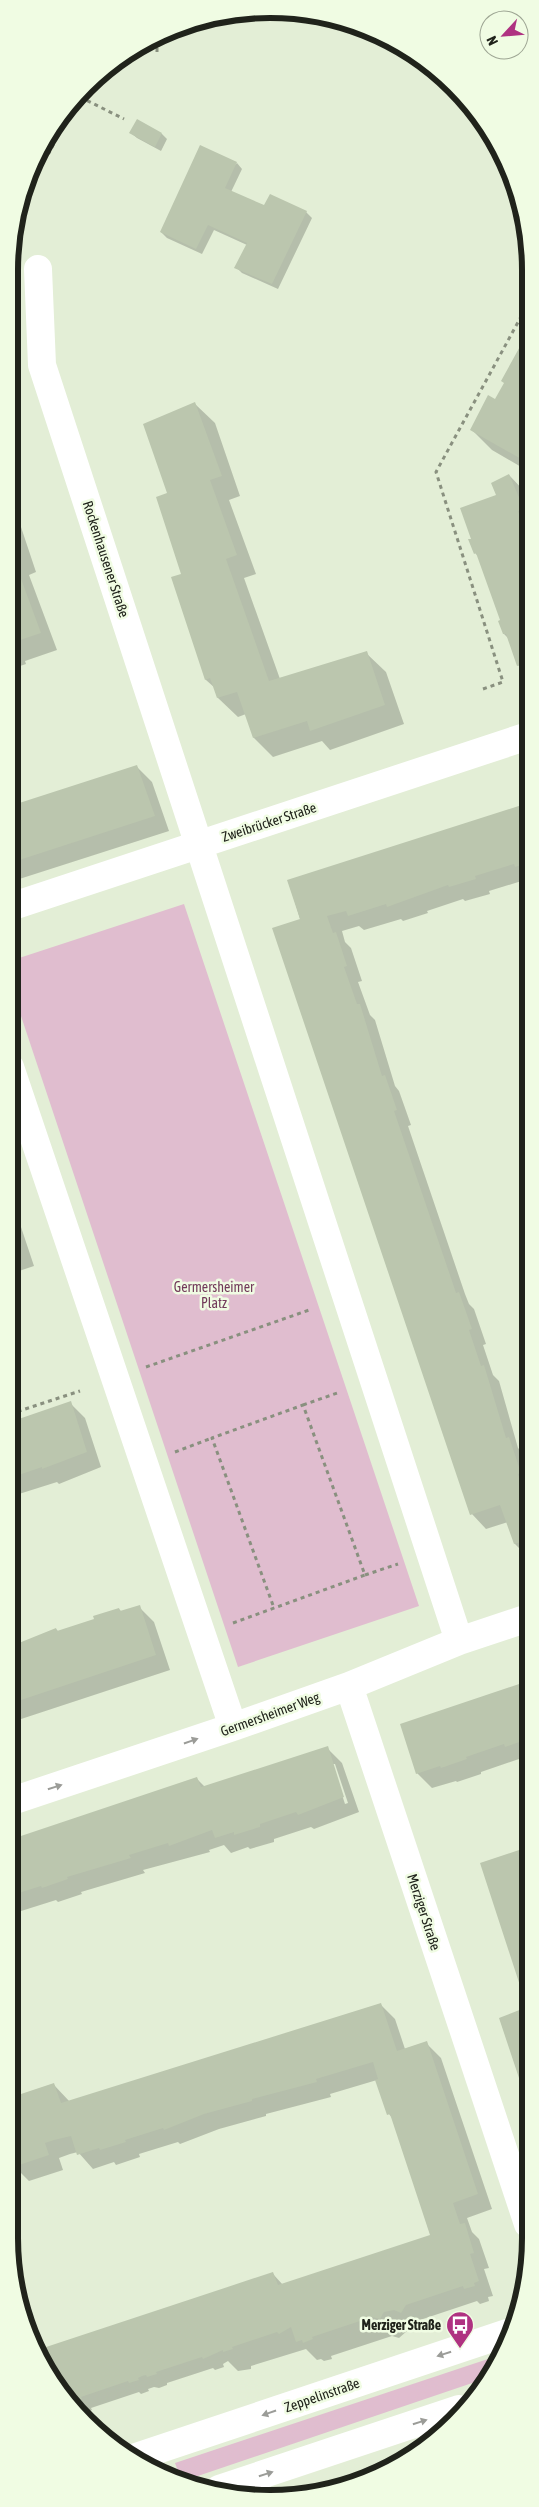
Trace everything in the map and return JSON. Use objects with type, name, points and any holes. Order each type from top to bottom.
[{"type":"street","name":"Rockenhausener Straße","points":[[38,269],[42,365],[200,845]]},
{"type":"street","name":"Zweibrücker Straße","points":[[17,905],[522,738]]},
{"type":"street","points":[[200,845],[459,1641]]},
{"type":"street","points":[[17,1088],[233,1727]]},
{"type":"street","name":"Germersheimer Weg","points":[[17,1799],[349,1686],[459,1641],[522,1620]]},
{"type":"street","name":"Merziger Straße","points":[[349,1686],[522,2206]]},
{"type":"street","name":"Zeppelinstraße","points":[[142,2455],[502,2335]]},
{"type":"street","points":[[229,2486],[452,2411]]},
{"type":"path","points":[[157,44],[157,56]]},
{"type":"path","points":[[83,100],[124,119]]},
{"type":"path","points":[[46,152],[49,153],[64,124]]},
{"type":"path","points":[[483,689],[504,682],[436,472],[522,315]]},
{"type":"path","points":[[146,1367],[312,1309]]},
{"type":"path","points":[[17,1412],[80,1391]]},
{"type":"path","points":[[175,1452],[340,1392]]},
{"type":"path","points":[[303,1406],[365,1575]]},
{"type":"path","points":[[212,1438],[274,1608]]},
{"type":"path","points":[[233,1623],[398,1564]]},
{"type":"green space","name":"Germersheimer Platz","points":[[184,904],[419,1606],[238,1667],[17,1004],[17,959]]},
{"type":"green space","points":[[491,2358],[476,2382],[193,2478],[178,2472],[175,2463]]},
{"type":"building","points":[[137,119],[162,133],[155,147],[129,133]]},
{"type":"building","points":[[200,145],[237,162],[225,188],[264,205],[270,194],[307,211],[272,284],[234,268],[247,243],[208,225],[196,249],[160,232]]},
{"type":"building","points":[[522,343],[522,459],[470,430],[488,395],[495,399],[504,383],[501,381]]},
{"type":"building","points":[[195,402],[222,476],[210,480],[237,555],[226,559],[269,681],[367,651],[385,705],[310,731],[307,721],[253,738],[237,692],[217,698],[210,678],[205,680],[171,577],[181,574],[156,497],[167,493],[143,424]]},
{"type":"building","points":[[509,474],[522,504],[522,510],[518,511],[522,522],[522,664],[517,666],[506,634],[503,634],[498,621],[500,620],[476,553],[474,554],[468,539],[471,539],[460,508],[496,495],[491,483]]},
{"type":"building","points":[[17,568],[41,633],[17,641]]},
{"type":"building","points":[[137,765],[155,816],[17,861],[17,804]]},
{"type":"building","points":[[522,805],[522,865],[515,867],[514,864],[475,876],[476,879],[449,887],[448,885],[387,907],[386,904],[348,916],[346,911],[327,916],[333,933],[336,932],[347,966],[344,967],[357,1004],[360,1004],[382,1076],[385,1075],[397,1110],[394,1111],[456,1293],[459,1292],[472,1329],[469,1330],[481,1366],[484,1365],[506,1438],[509,1437],[521,1473],[518,1474],[522,1488],[522,1542],[514,1544],[500,1505],[470,1515],[272,928],[300,919],[287,880]]},
{"type":"building","points":[[71,1401],[87,1452],[42,1469],[42,1467],[17,1476],[17,1420]]},
{"type":"building","points":[[140,1605],[156,1655],[17,1701],[17,1644],[56,1628],[57,1631],[94,1619],[93,1616],[119,1608],[120,1611]]},
{"type":"building","points":[[522,1683],[522,1741],[505,1747],[504,1744],[441,1768],[440,1766],[416,1774],[400,1724]]},
{"type":"building","points":[[328,1746],[344,1797],[298,1815],[296,1812],[260,1824],[260,1827],[234,1835],[234,1832],[215,1838],[212,1830],[169,1846],[168,1843],[129,1855],[131,1858],[67,1877],[68,1879],[42,1888],[41,1886],[17,1894],[17,1837],[197,1777],[201,1787]]},
{"type":"building","points":[[522,1849],[522,1992],[480,1863]]},
{"type":"building","points":[[381,2003],[397,2051],[427,2041],[478,2194],[453,2203],[460,2224],[465,2223],[474,2253],[470,2254],[479,2281],[474,2283],[475,2286],[464,2289],[463,2286],[406,2305],[401,2313],[394,2310],[384,2312],[380,2319],[372,2317],[312,2337],[313,2339],[303,2343],[302,2340],[296,2342],[291,2327],[279,2334],[277,2332],[232,2347],[233,2349],[223,2352],[223,2350],[203,2359],[202,2357],[156,2372],[157,2374],[147,2377],[146,2375],[142,2376],[138,2378],[139,2380],[129,2383],[128,2381],[81,2397],[82,2399],[77,2400],[60,2378],[43,2348],[273,2272],[278,2285],[430,2235],[390,2114],[387,2115],[375,2080],[378,2079],[373,2062],[316,2079],[317,2082],[204,2114],[164,2130],[163,2128],[100,2150],[99,2148],[77,2155],[71,2136],[54,2140],[45,2143],[49,2155],[17,2166],[17,2095],[54,2083],[61,2103]]},
{"type":"building","points":[[522,2009],[522,2087],[499,2018]]},
{"type":"place","name":"Merziger Straße","points":[[460,2349]]}]
